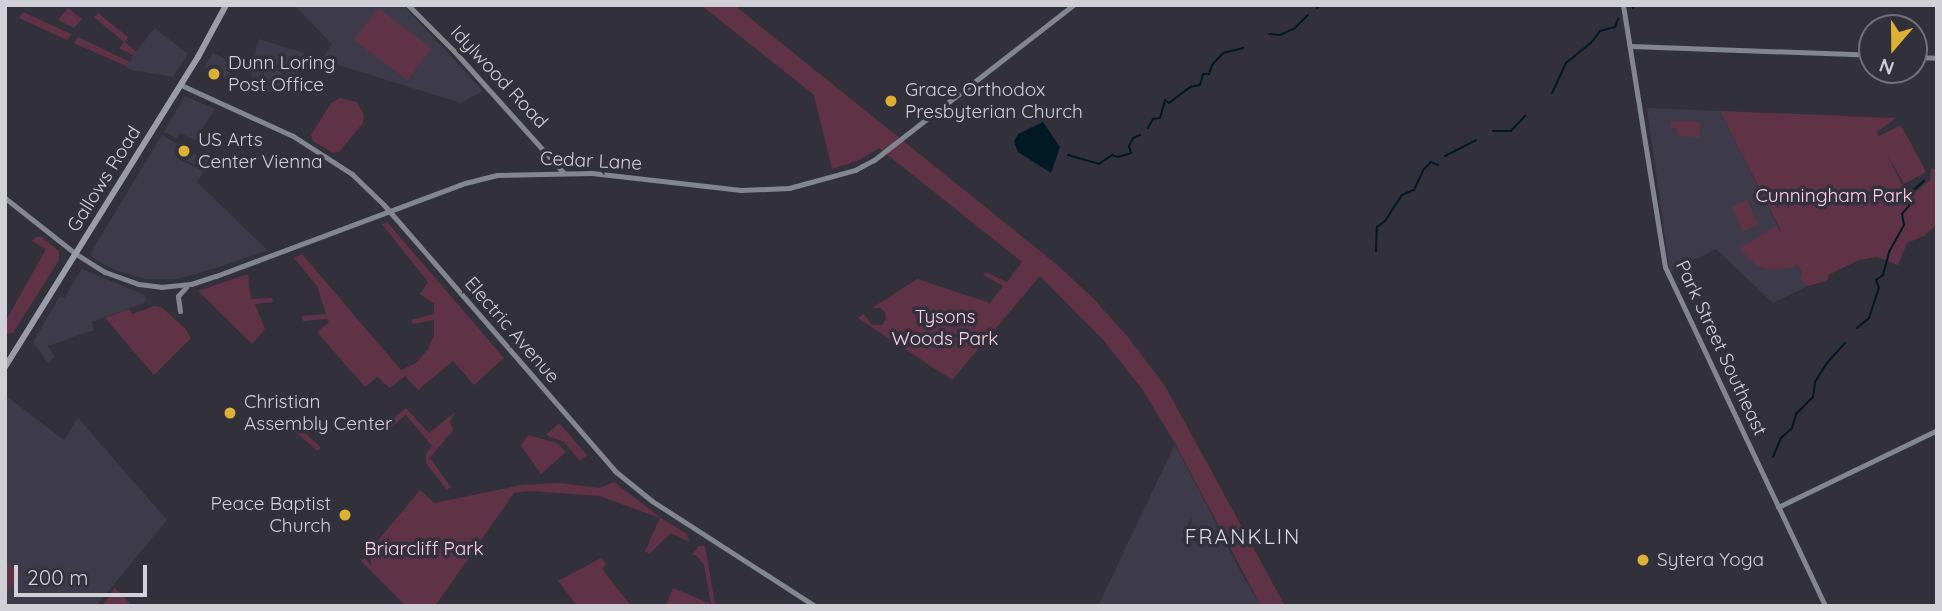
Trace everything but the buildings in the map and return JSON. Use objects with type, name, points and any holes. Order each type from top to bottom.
[{"type":"main road","name":"Gallows Road","points":[[5,367],[181,85],[226,5]]},
{"type":"main road","name":"Idylwood Road","points":[[408,5],[454,51],[564,173]]},
{"type":"main road","name":"Cedar Lane","points":[[5,198],[76,254],[105,272],[138,284],[161,287],[190,284],[478,179],[497,175],[611,174],[760,191],[799,187],[855,170],[888,150],[1073,5]]},
{"type":"main road","name":"Park Street Southeast","points":[[1623,5],[1665,267],[1825,606]]},
{"type":"main road","points":[[1631,46],[1858,54]]},
{"type":"main road","name":"Electric Avenue","points":[[181,85],[317,149],[352,174],[390,213],[615,471],[652,501],[815,606]]},
{"type":"main road","points":[[180,311],[178,296],[190,284]]},
{"type":"main road","points":[[1777,506],[1937,430]]},
{"type":"shaded area","points":[[294,5],[403,5],[483,91],[461,103],[322,60],[332,44]]},
{"type":"shaded area","points":[[155,28],[188,54],[173,77],[127,69],[133,55]]},
{"type":"shaded area","points":[[259,39],[304,53],[295,85],[278,94],[258,89],[249,71]]},
{"type":"shaded area","points":[[213,53],[240,65],[230,80],[204,67]]},
{"type":"shaded area","points":[[185,96],[215,109],[195,140],[180,133],[177,138],[164,132]]},
{"type":"shaded area","points":[[1647,108],[1720,111],[1808,286],[1773,303],[1716,249],[1670,272]]},
{"type":"shaded area","points":[[162,135],[201,158],[206,150],[213,154],[204,168],[173,156],[204,171],[197,182],[267,250],[177,279],[146,279],[115,270],[93,258],[91,252]]},
{"type":"shaded area","points":[[82,269],[145,295],[146,299],[144,303],[92,322],[94,330],[48,346],[55,357],[48,363],[33,342],[60,296],[64,298]]},
{"type":"shaded area","points":[[5,395],[64,440],[78,418],[167,520],[96,606],[5,606]]},
{"type":"shaded area","points":[[1175,444],[1243,576],[1261,606],[1098,606]]},
{"type":"green space","name":"Tysons Woods Park","points":[[701,5],[734,5],[1055,263],[1092,297],[1127,336],[1165,386],[1285,606],[1261,606],[1175,443],[1142,389],[1105,342],[1040,276],[952,380],[858,318],[864,314],[872,325],[882,325],[886,319],[885,312],[880,308],[872,308],[917,279],[990,303],[1003,286],[983,275],[985,272],[1007,282],[1022,262],[879,148],[859,160],[832,169],[814,95]]},
{"type":"green space","points":[[68,8],[82,19],[74,28],[58,20]]},
{"type":"green space","points":[[378,8],[432,48],[407,80],[354,40]]},
{"type":"green space","points":[[23,12],[71,35],[67,40],[19,18]]},
{"type":"green space","points":[[98,13],[128,37],[125,42],[136,52],[133,55],[119,48],[124,42],[94,17]]},
{"type":"green space","points":[[78,37],[130,62],[128,67],[74,43]]},
{"type":"green space","points":[[340,98],[357,102],[364,115],[363,123],[339,152],[333,153],[313,141],[311,135],[331,103]]},
{"type":"green space","name":"Cunningham Park","points":[[1720,111],[1896,118],[1877,132],[1879,136],[1901,125],[1926,172],[1904,184],[1887,154],[1901,183],[1913,194],[1930,180],[1931,168],[1937,170],[1937,224],[1924,236],[1907,243],[1898,265],[1877,257],[1859,260],[1830,274],[1826,281],[1808,286],[1800,279],[1802,273],[1797,264],[1791,268],[1772,270],[1756,265],[1739,249],[1775,226],[1782,233]]},
{"type":"green space","points":[[1671,121],[1700,122],[1699,138],[1677,135],[1677,128],[1670,128]]},
{"type":"green space","points":[[1747,200],[1758,225],[1742,232],[1731,207]]},
{"type":"green space","points":[[387,222],[504,358],[474,385],[453,361],[418,390],[405,376],[390,388],[377,377],[365,387],[317,332],[329,322],[327,319],[303,321],[302,316],[326,314],[317,286],[294,258],[302,254],[401,370],[416,363],[428,349],[434,335],[434,320],[413,324],[411,320],[434,314],[434,304],[420,294],[428,282],[382,224]]},
{"type":"green space","points":[[41,237],[59,251],[59,260],[13,333],[7,334],[5,322],[46,249],[32,241]]},
{"type":"green space","points":[[248,274],[251,299],[272,298],[273,302],[255,304],[265,329],[252,344],[198,291]]},
{"type":"green space","points":[[154,306],[161,307],[184,327],[191,338],[154,375],[105,318],[129,309],[132,314]]},
{"type":"green space","points":[[406,408],[429,433],[455,412],[450,422],[453,430],[430,458],[451,487],[447,490],[426,463],[426,454],[432,446],[406,415],[386,431],[383,427]]},
{"type":"green space","points":[[278,416],[292,421],[321,448],[317,451]]},
{"type":"green space","points":[[559,423],[587,455],[580,461],[564,442],[546,435]]},
{"type":"green space","points":[[528,435],[557,443],[566,452],[541,474],[521,446]]},
{"type":"green space","name":"Briarcliff Park","points":[[614,482],[687,534],[689,542],[671,533],[649,554],[645,551],[660,518],[599,496],[530,491],[514,493],[435,606],[406,606],[361,561],[420,490],[434,503],[522,485],[559,483],[600,488]]},
{"type":"green space","points":[[699,546],[705,546],[715,604],[666,606],[673,588],[711,604],[704,565],[696,555],[692,555]]},
{"type":"green space","points":[[601,558],[606,564],[602,569],[631,606],[573,606],[575,603],[558,581]]},
{"type":"green space","points":[[5,561],[21,575],[5,593]]},
{"type":"green space","points":[[115,588],[125,598],[132,606],[102,606]]},
{"type":"water","points":[[1043,122],[1060,147],[1051,173],[1018,152],[1014,142],[1018,134]]},
{"type":"waterway","points":[[1317,8],[1321,5]]},
{"type":"waterway","points":[[1269,34],[1280,35],[1295,28],[1308,15]]},
{"type":"waterway","points":[[1552,93],[1566,63],[1591,43],[1600,31],[1615,27],[1618,19]]},
{"type":"waterway","points":[[1148,128],[1153,119],[1160,118],[1165,100],[1169,103],[1190,87],[1200,85],[1203,74],[1209,74],[1212,65],[1223,53],[1243,48]]},
{"type":"waterway","points":[[1493,131],[1511,131],[1525,116]]},
{"type":"waterway","points":[[1068,155],[1099,164],[1112,155],[1118,157],[1131,153],[1129,146],[1133,138],[1140,135]]},
{"type":"waterway","points":[[1445,156],[1476,140]]},
{"type":"waterway","points":[[1376,251],[1377,227],[1385,221],[1402,195],[1414,190],[1424,169],[1431,162],[1438,165]]},
{"type":"waterway","points":[[1857,328],[1869,318],[1879,288],[1876,280],[1883,275],[1889,252],[1904,225],[1902,214],[1909,206],[1909,194],[1924,181]]},
{"type":"waterway","points":[[1773,457],[1781,438],[1792,428],[1796,414],[1813,397],[1815,382],[1845,343]]},
{"type":"place","name":"Dunn Loring Post Office","points":[[214,74]]},
{"type":"place","name":"Grace Orthodox Presbyterian Church","points":[[891,101]]},
{"type":"place","name":"US Arts Center Vienna","points":[[184,151]]},
{"type":"place","name":"Christian Assembly Center","points":[[230,413]]},
{"type":"place","name":"Peace Baptist Church","points":[[345,515]]},
{"type":"place","name":"Sytera Yoga","points":[[1643,560]]},
{"type":"district","name":"FRANKLIN","points":[[1243,536]]}]
